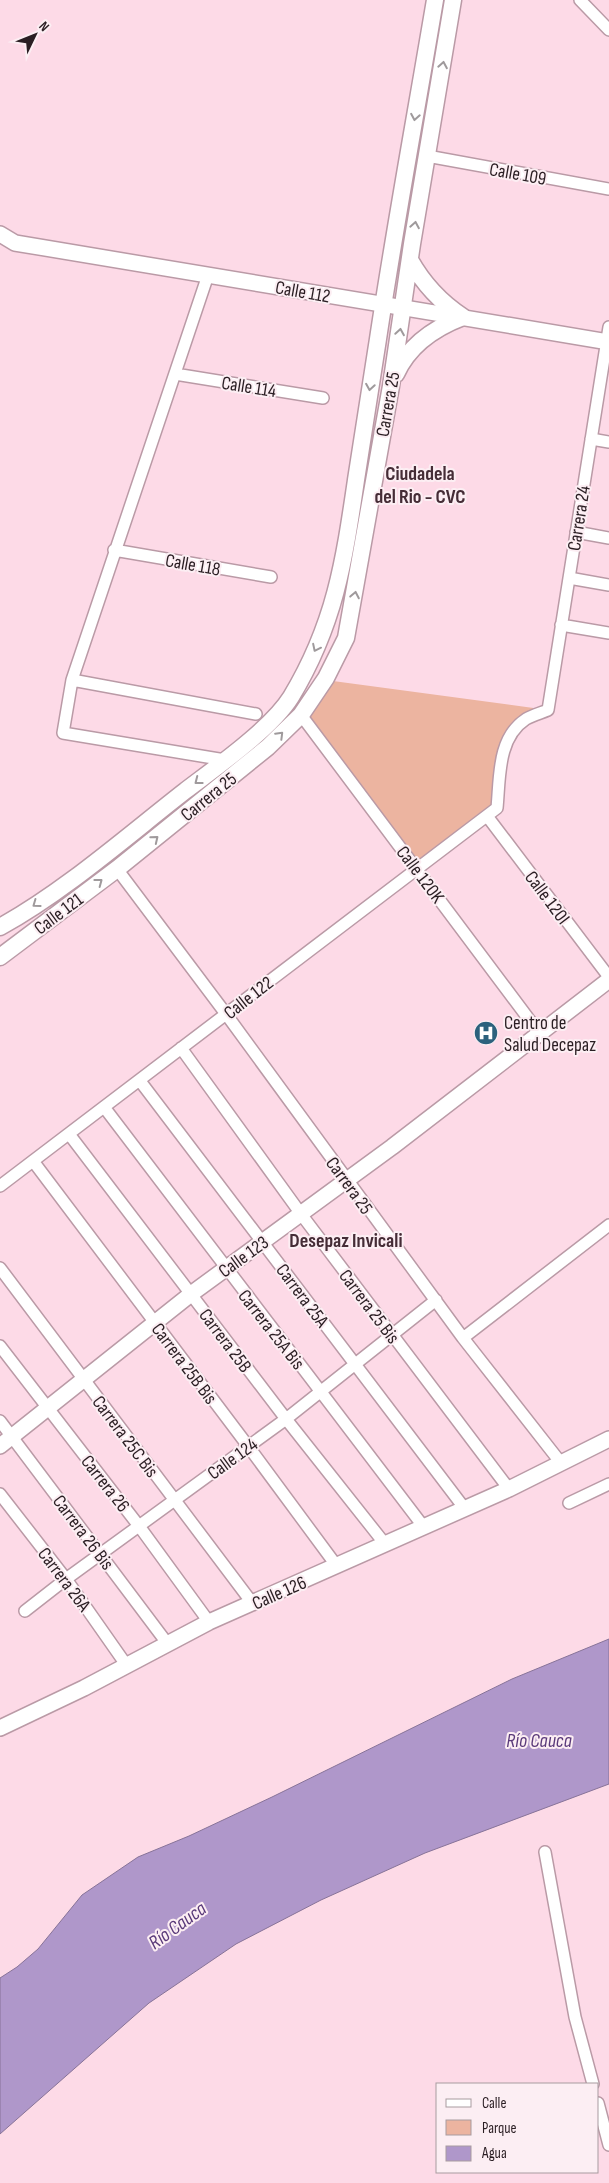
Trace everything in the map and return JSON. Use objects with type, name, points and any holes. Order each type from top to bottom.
[{"type":"main road","name":"Carrera 25","points":[[104,854],[225,760],[265,726],[289,700],[325,632],[337,594],[345,551],[383,305],[435,0]]},
{"type":"main road","name":"Carrera 25","points":[[117,869],[268,747],[300,715],[326,678],[346,638],[391,386],[410,260],[454,0]]},
{"type":"main road","points":[[410,260],[427,287],[444,304],[463,317]]},
{"type":"main road","points":[[391,386],[400,366],[412,349],[444,324],[463,317]]},
{"type":"main road","name":"Calle 121","points":[[0,927],[21,915],[104,854]]},
{"type":"main road","name":"Calle 121","points":[[0,957],[117,869]]},
{"type":"street","points":[[580,0],[609,30]]},
{"type":"street","name":"Calle 109","points":[[427,156],[609,189]]},
{"type":"street","name":"Calle 112","points":[[0,234],[15,243],[383,305],[608,336]]},
{"type":"street","points":[[208,275],[114,550],[72,680],[63,733],[225,760]]},
{"type":"street","name":"Carrera 24","points":[[497,808],[502,753],[511,734],[526,720],[548,710],[608,336]]},
{"type":"street","name":"Calle 114","points":[[175,374],[323,398]]},
{"type":"street","points":[[591,439],[609,442]]},
{"type":"street","points":[[576,532],[609,538]]},
{"type":"street","name":"Calle 118","points":[[114,550],[271,578]]},
{"type":"street","points":[[569,578],[609,585]]},
{"type":"street","points":[[561,624],[609,633]]},
{"type":"street","points":[[72,680],[256,714]]},
{"type":"street","name":"Calle 120K","points":[[300,715],[417,868],[540,1034]]},
{"type":"street","name":"Calle 122","points":[[0,1186],[140,1082],[226,1014],[497,808]]},
{"type":"street","name":"Calle 120I","points":[[487,816],[609,979]]},
{"type":"street","name":"Carrera 25","points":[[117,869],[226,1014],[463,1338],[561,1463]]},
{"type":"street","name":"Calle 123","points":[[6,1441],[191,1294],[347,1180],[540,1034],[609,979]]},
{"type":"street","name":"Carrera 25 Bis","points":[[182,1048],[301,1214],[509,1489]]},
{"type":"street","name":"Carrera 25A","points":[[140,1082],[465,1509]]},
{"type":"street","name":"Carrera 25A Bis","points":[[104,1107],[423,1526]]},
{"type":"street","name":"Carrera 25B","points":[[69,1134],[286,1419],[385,1544]]},
{"type":"street","name":"Carrera 25B Bis","points":[[33,1161],[336,1565]]},
{"type":"street","points":[[463,1338],[609,1226]]},
{"type":"street","name":"Carrera 25C Bis","points":[[0,1268],[253,1604]]},
{"type":"street","name":"Calle 124","points":[[25,1611],[286,1419],[436,1300]]},
{"type":"street","name":"Carrera 26","points":[[0,1346],[139,1526],[209,1622]]},
{"type":"street","name":"Carrera 26 Bis","points":[[0,1421],[6,1441],[100,1554],[167,1643]]},
{"type":"street","name":"Calle 126","points":[[0,1728],[127,1666],[209,1622],[509,1489],[609,1439]]},
{"type":"street","points":[[569,1502],[609,1484]]},
{"type":"street","name":"Carrera 26A","points":[[0,1494],[66,1579],[127,1666]]},
{"type":"street","points":[[546,1852],[575,2017],[593,2083]]},
{"type":"street","points":[[599,2107],[609,2145]]},
{"type":"green space","points":[[333,681],[548,710],[511,734],[497,808],[417,868],[305,720]]},
{"type":"water","name":"Río Cauca","points":[[609,1639],[609,1784],[425,1853],[321,1900],[236,1944],[149,2003],[0,2134],[0,1978],[17,1967],[38,1949],[82,1895],[138,1857],[189,1836],[272,1797],[512,1679]]},
{"type":"place","name":"Centro de Salud Decepaz","points":[[486,1033]]},
{"type":"district","name":"Ciudadela del Rio - CVC","points":[[420,484]]},
{"type":"district","name":"Desepaz Invicali","points":[[346,1240]]}]
